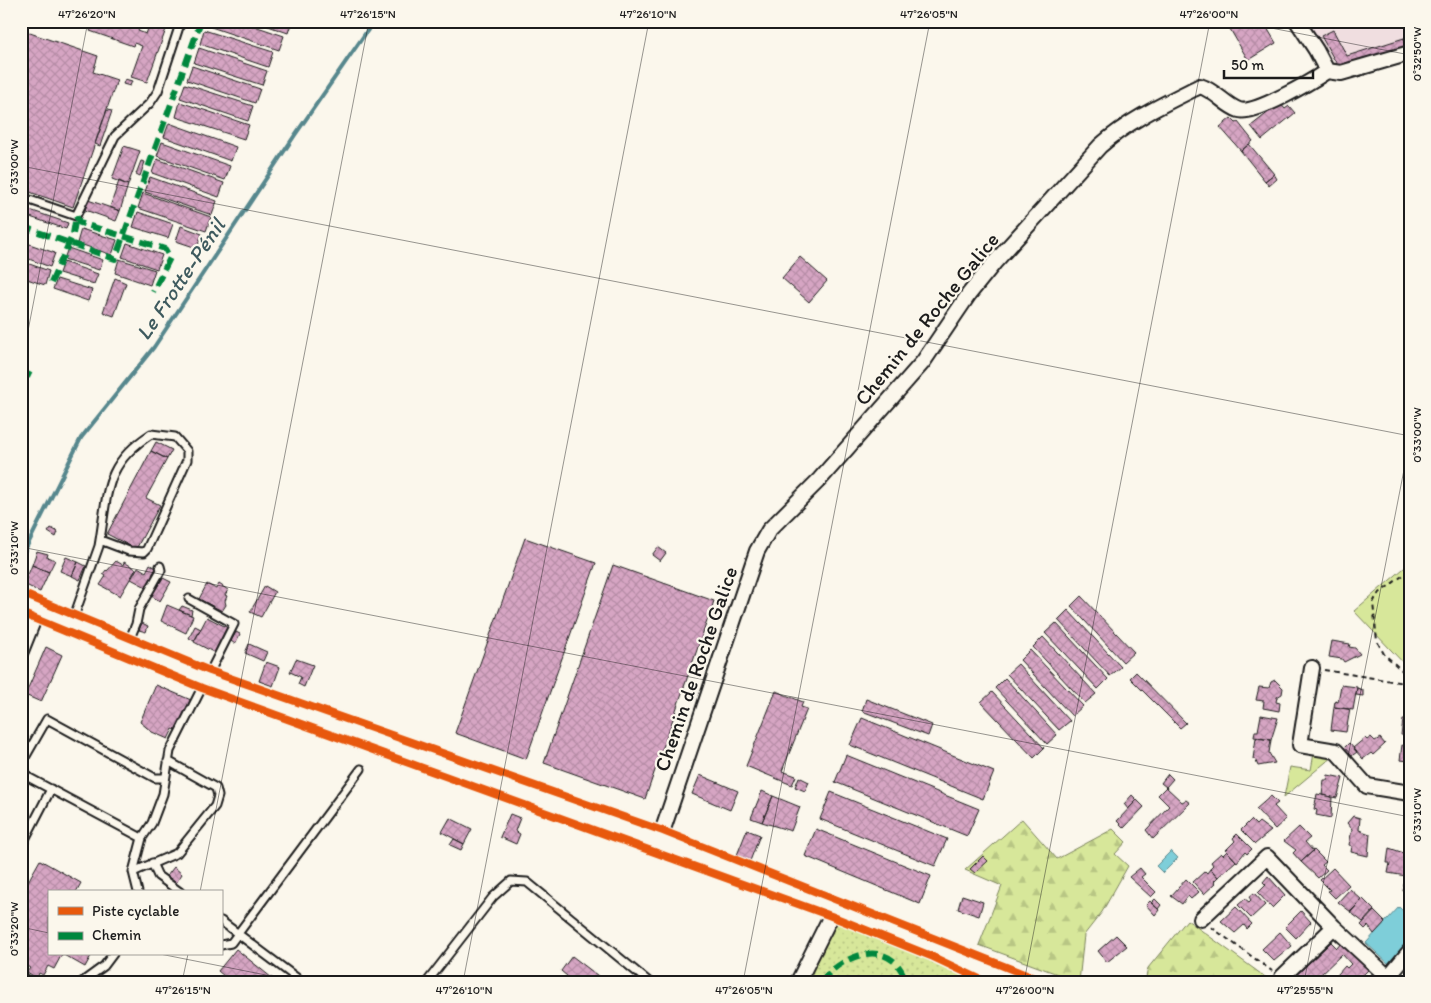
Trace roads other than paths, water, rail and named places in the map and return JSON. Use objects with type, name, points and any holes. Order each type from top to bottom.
[{"type":"street","points":[[1297,21],[1327,71],[1341,74],[1410,53]]},
{"type":"street","name":"Chemin de Roche Galice","points":[[659,841],[746,583],[761,544],[779,518],[820,479],[914,373],[969,294],[994,263],[1100,146],[1111,136],[1172,100],[1200,86],[1212,89],[1238,110],[1248,110],[1298,87],[1327,71]]},
{"type":"street","points":[[21,651],[29,608],[206,680],[659,841],[835,908],[1006,982]]},
{"type":"street","points":[[1312,668],[1300,745],[1336,751],[1367,786],[1410,793]]},
{"type":"street","points":[[1201,920],[1267,857],[1386,979],[1410,952]]},
{"type":"street","points":[[798,982],[835,908]]},
{"type":"street","points":[[1282,977],[1334,927]]},
{"type":"lane","points":[[21,197],[76,216],[114,136],[150,103],[158,91],[181,21]]},
{"type":"lane","points":[[71,625],[100,540],[111,477],[122,456],[151,434],[176,437],[186,451],[187,460],[147,548],[144,552],[136,552],[100,540]]},
{"type":"lane","points":[[126,648],[136,624],[139,609],[161,570],[160,566]]},
{"type":"lane","points":[[138,890],[133,872],[142,838],[152,823],[163,794],[170,751],[194,707],[234,624],[189,599]]},
{"type":"lane","points":[[142,838],[26,776],[23,761],[47,719],[155,778],[166,778]]},
{"type":"lane","points":[[133,872],[177,854],[214,806],[218,796],[216,788],[168,761]]},
{"type":"lane","points":[[222,945],[231,943],[361,769]]},
{"type":"lane","points":[[21,847],[51,789]]},
{"type":"lane","points":[[152,863],[158,876],[177,890]]},
{"type":"lane","points":[[427,982],[493,897],[511,881],[527,882],[649,982]]},
{"type":"lane","points":[[222,922],[302,982]]},
{"type":"lane","points":[[82,982],[104,966],[112,956]]},
{"type":"lane","points":[[21,976],[31,982]]},
{"type":"water","points":[[1171,851],[1178,858],[1163,873],[1156,866]]},
{"type":"water","points":[[1399,907],[1410,918],[1410,943],[1390,965],[1366,943]]},
{"type":"waterway","name":"Le Frotte-Pénil","points":[[21,558],[81,438],[154,347],[295,135],[374,21]]}]
